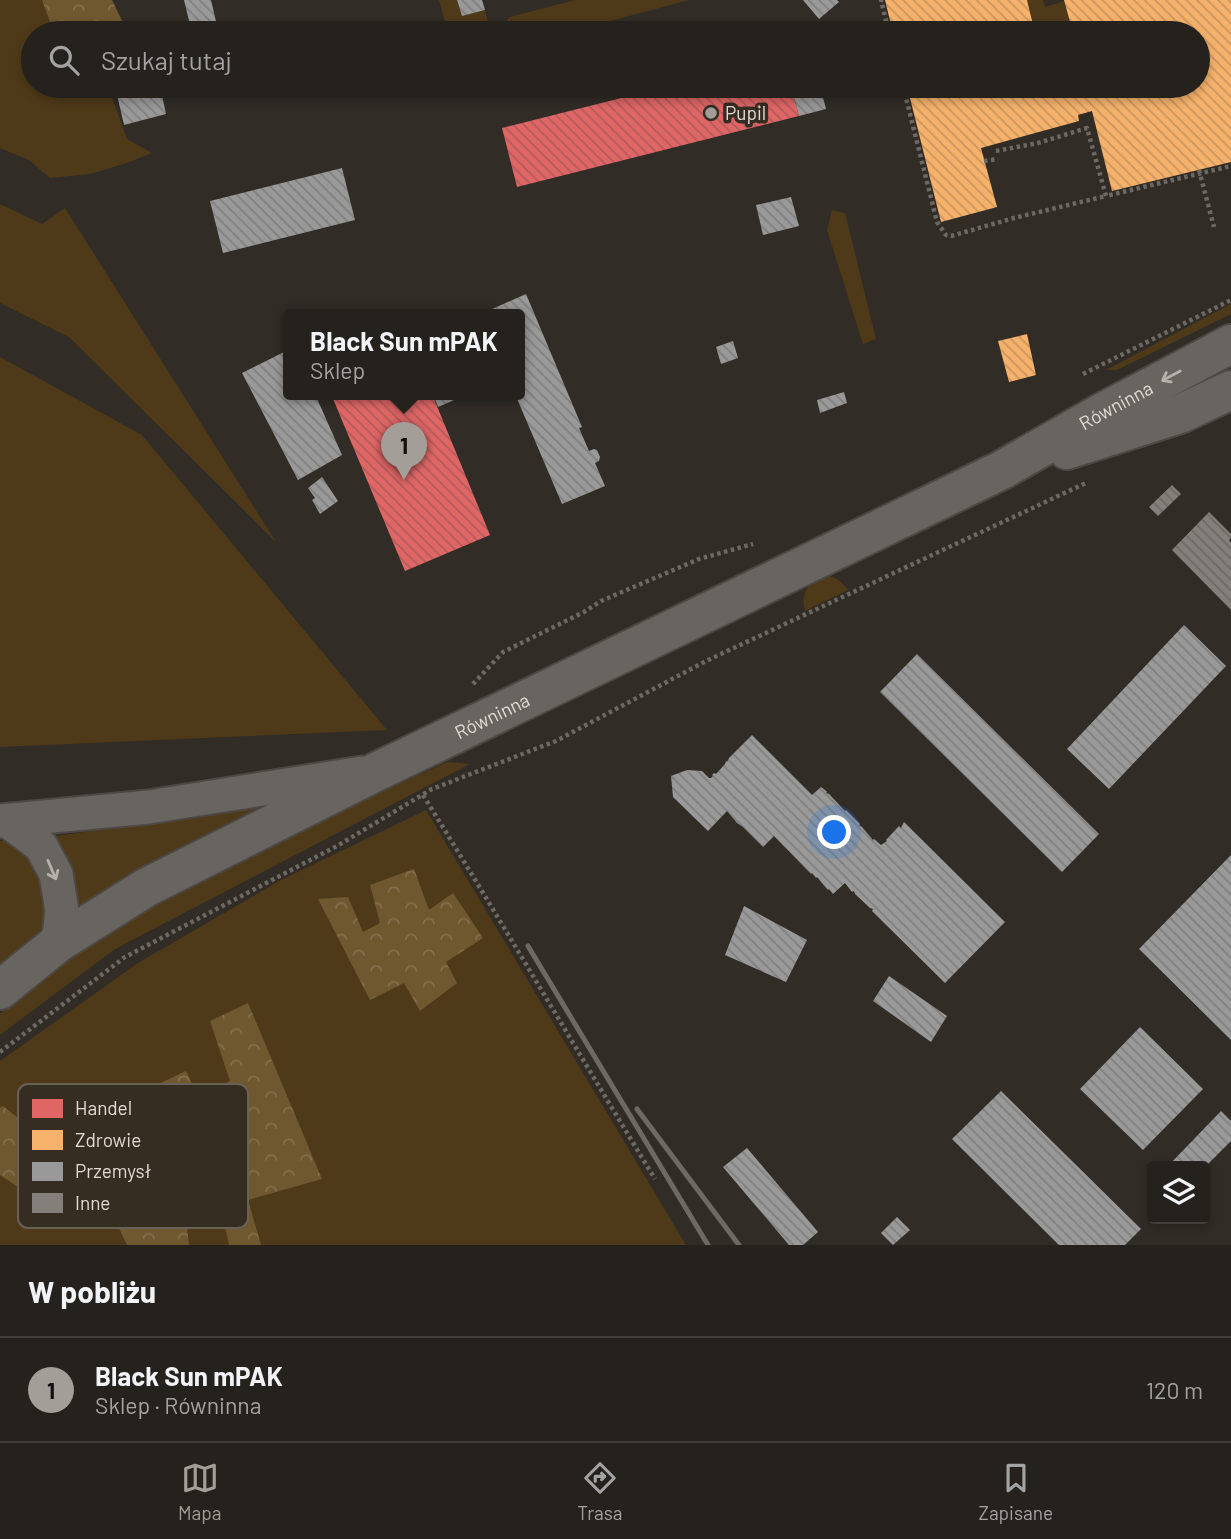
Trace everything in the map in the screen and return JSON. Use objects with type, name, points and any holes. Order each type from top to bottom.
[{"type":"street","name":"Równinna","points":[[0,990],[58,943],[147,887],[378,771],[1002,470],[1103,412],[1231,344]]},
{"type":"street","name":"Równinna","points":[[1002,470],[1180,414],[1231,390]]},
{"type":"street","points":[[4,821],[149,807],[378,771]]},
{"type":"street","points":[[4,821],[41,846],[55,874],[62,911],[58,943]]},
{"type":"path","points":[[882,0],[887,21]]},
{"type":"path","points":[[906,98],[937,222],[946,235],[951,236],[1014,218],[1231,166]]},
{"type":"path","points":[[996,151],[1038,143],[1087,128],[1106,196]]},
{"type":"path","points":[[985,161],[998,159]]},
{"type":"path","points":[[1200,172],[1214,227]]},
{"type":"path","points":[[1083,374],[1231,300]]},
{"type":"path","points":[[0,1052],[125,957],[337,846],[432,789],[556,741],[706,661],[1093,480]]},
{"type":"path","points":[[466,691],[503,652],[584,612],[600,601],[699,559],[753,544]]},
{"type":"path","points":[[423,795],[655,1179]]},
{"type":"shaded area","points":[[0,0],[42,0],[50,21],[21,21],[21,98],[112,98],[127,139],[152,153],[90,174],[50,178],[29,160],[0,148]]},
{"type":"shaded area","points":[[439,0],[457,0],[462,16],[485,10],[488,21],[445,21]]},
{"type":"shaded area","points":[[575,0],[689,0],[611,21],[507,21],[510,17]]},
{"type":"shaded area","points":[[1027,0],[1043,0],[1045,7],[1064,1],[1070,21],[1032,21]]},
{"type":"shaded area","points":[[0,204],[42,224],[65,208],[276,542],[69,337],[0,303]]},
{"type":"shaded area","points":[[832,210],[845,213],[876,339],[863,344],[827,230]]},
{"type":"shaded area","points":[[1231,304],[1231,314],[1117,370],[1106,370]]},
{"type":"shaded area","points":[[0,357],[142,435],[387,730],[0,747]]},
{"type":"shaded area","points":[[826,576],[838,580],[848,590],[805,611],[804,598],[807,589]]},
{"type":"shaded area","points":[[447,762],[470,764],[115,949],[0,1035],[0,1014],[32,983],[174,888]]},
{"type":"shaded area","points":[[263,806],[77,911],[56,836]]},
{"type":"shaded area","points":[[426,810],[686,1245],[0,1245],[0,1061],[138,963],[279,881]]},
{"type":"shaded area","points":[[13,840],[33,856],[47,897],[45,920],[37,937],[0,969],[0,841]]},
{"type":"green space","points":[[42,0],[112,0],[122,21],[50,21]]},
{"type":"green space","points":[[414,869],[429,910],[453,893],[483,938],[446,962],[457,983],[420,1011],[404,983],[370,1000],[318,899],[348,897],[363,932],[380,923],[370,885]]},
{"type":"green space","points":[[248,1003],[322,1179],[248,1200],[248,1084],[225,1084],[230,1081],[210,1021]]},
{"type":"green space","points":[[186,1071],[192,1084],[158,1084]]},
{"type":"green space","points":[[3,1106],[18,1118],[18,1187],[0,1175],[0,1108]]},
{"type":"green space","points":[[248,1200],[261,1245],[229,1245],[225,1228],[248,1228]]},
{"type":"green space","points":[[119,1228],[187,1228],[189,1245],[127,1245]]},
{"type":"building: Handel","points":[[621,98],[794,98],[799,116],[517,187],[502,128]]},
{"type":"building: Handel","points":[[334,400],[434,400],[490,535],[405,571]]},
{"type":"building: Zdrowie","points":[[885,0],[1027,0],[1032,21],[890,21]]},
{"type":"building: Zdrowie","points":[[1064,0],[1231,0],[1231,162],[1112,191],[1092,111],[1078,115],[1079,121],[981,148],[997,207],[941,222],[910,98],[1210,98],[1210,21],[1070,21]]},
{"type":"building: Zdrowie","points":[[1027,334],[1036,375],[1009,382],[998,341]]},
{"type":"building: Przemysł","points":[[184,0],[211,0],[216,21],[189,21]]},
{"type":"building: Przemysł","points":[[457,0],[482,0],[485,10],[462,16]]},
{"type":"building: Przemysł","points":[[803,0],[837,0],[839,2],[819,19]]},
{"type":"building: Przemysł","points":[[118,98],[163,98],[166,114],[124,125]]},
{"type":"building: Przemysł","points":[[794,98],[823,98],[826,109],[799,116]]},
{"type":"building: Przemysł","points":[[342,168],[355,220],[223,253],[210,201]]},
{"type":"building: Przemysł","points":[[791,197],[799,226],[763,235],[756,205]]},
{"type":"building: Przemysł","points":[[526,294],[582,427],[579,428],[589,451],[597,450],[600,457],[595,463],[605,486],[562,504],[518,400],[525,400],[525,309],[492,309]]},
{"type":"building: Przemysł","points":[[733,341],[738,358],[721,364],[716,347]]},
{"type":"building: Przemysł","points":[[283,352],[283,400],[318,400],[342,455],[298,480],[242,373]]},
{"type":"building: Przemysł","points":[[844,392],[847,403],[820,413],[817,400]]},
{"type":"building: Przemysł","points":[[435,400],[454,400],[438,407]]},
{"type":"building: Przemysł","points":[[322,477],[338,501],[320,514],[312,500],[315,498],[308,488]]},
{"type":"building: Przemysł","points":[[1184,625],[1226,666],[1109,789],[1067,749]]},
{"type":"building: Przemysł","points":[[917,654],[1099,834],[1062,872],[880,692]]},
{"type":"building: Przemysł","points":[[752,735],[812,795],[821,787],[881,845],[899,826],[901,828],[904,822],[1005,922],[945,983],[845,883],[833,894],[774,836],[763,847],[727,811],[708,831],[673,797],[671,776],[687,770],[702,771],[711,778]]},
{"type":"building: Przemysł","points":[[1231,855],[1231,1040],[1139,949]]},
{"type":"building: Przemysł","points":[[744,906],[807,940],[786,982],[725,955]]},
{"type":"building: Przemysł","points":[[889,976],[947,1016],[931,1042],[873,1001]]},
{"type":"building: Przemysł","points":[[1140,1027],[1203,1089],[1143,1150],[1080,1089]]},
{"type":"building: Przemysł","points":[[1001,1091],[1141,1229],[1125,1245],[1059,1245],[952,1139]]},
{"type":"building: Przemysł","points":[[1221,1111],[1231,1121],[1231,1141],[1210,1162],[1173,1161]]},
{"type":"building: Przemysł","points":[[747,1148],[818,1232],[803,1245],[789,1245],[723,1167]]},
{"type":"building: Przemysł","points":[[897,1217],[910,1230],[893,1245],[881,1233]]},
{"type":"building: Inne","points":[[1172,485],[1181,494],[1158,516],[1149,507]]},
{"type":"building: Inne","points":[[1209,512],[1231,534],[1231,610],[1172,550]]},
{"type":"railway","points":[[528,946],[708,1245]]},
{"type":"railway","points":[[637,1109],[739,1245]]},
{"type":"place","name":"Pupil","points":[[711,113]]},
{"type":"place","name":"Black Sun mPAK","points":[[404,480]]}]
